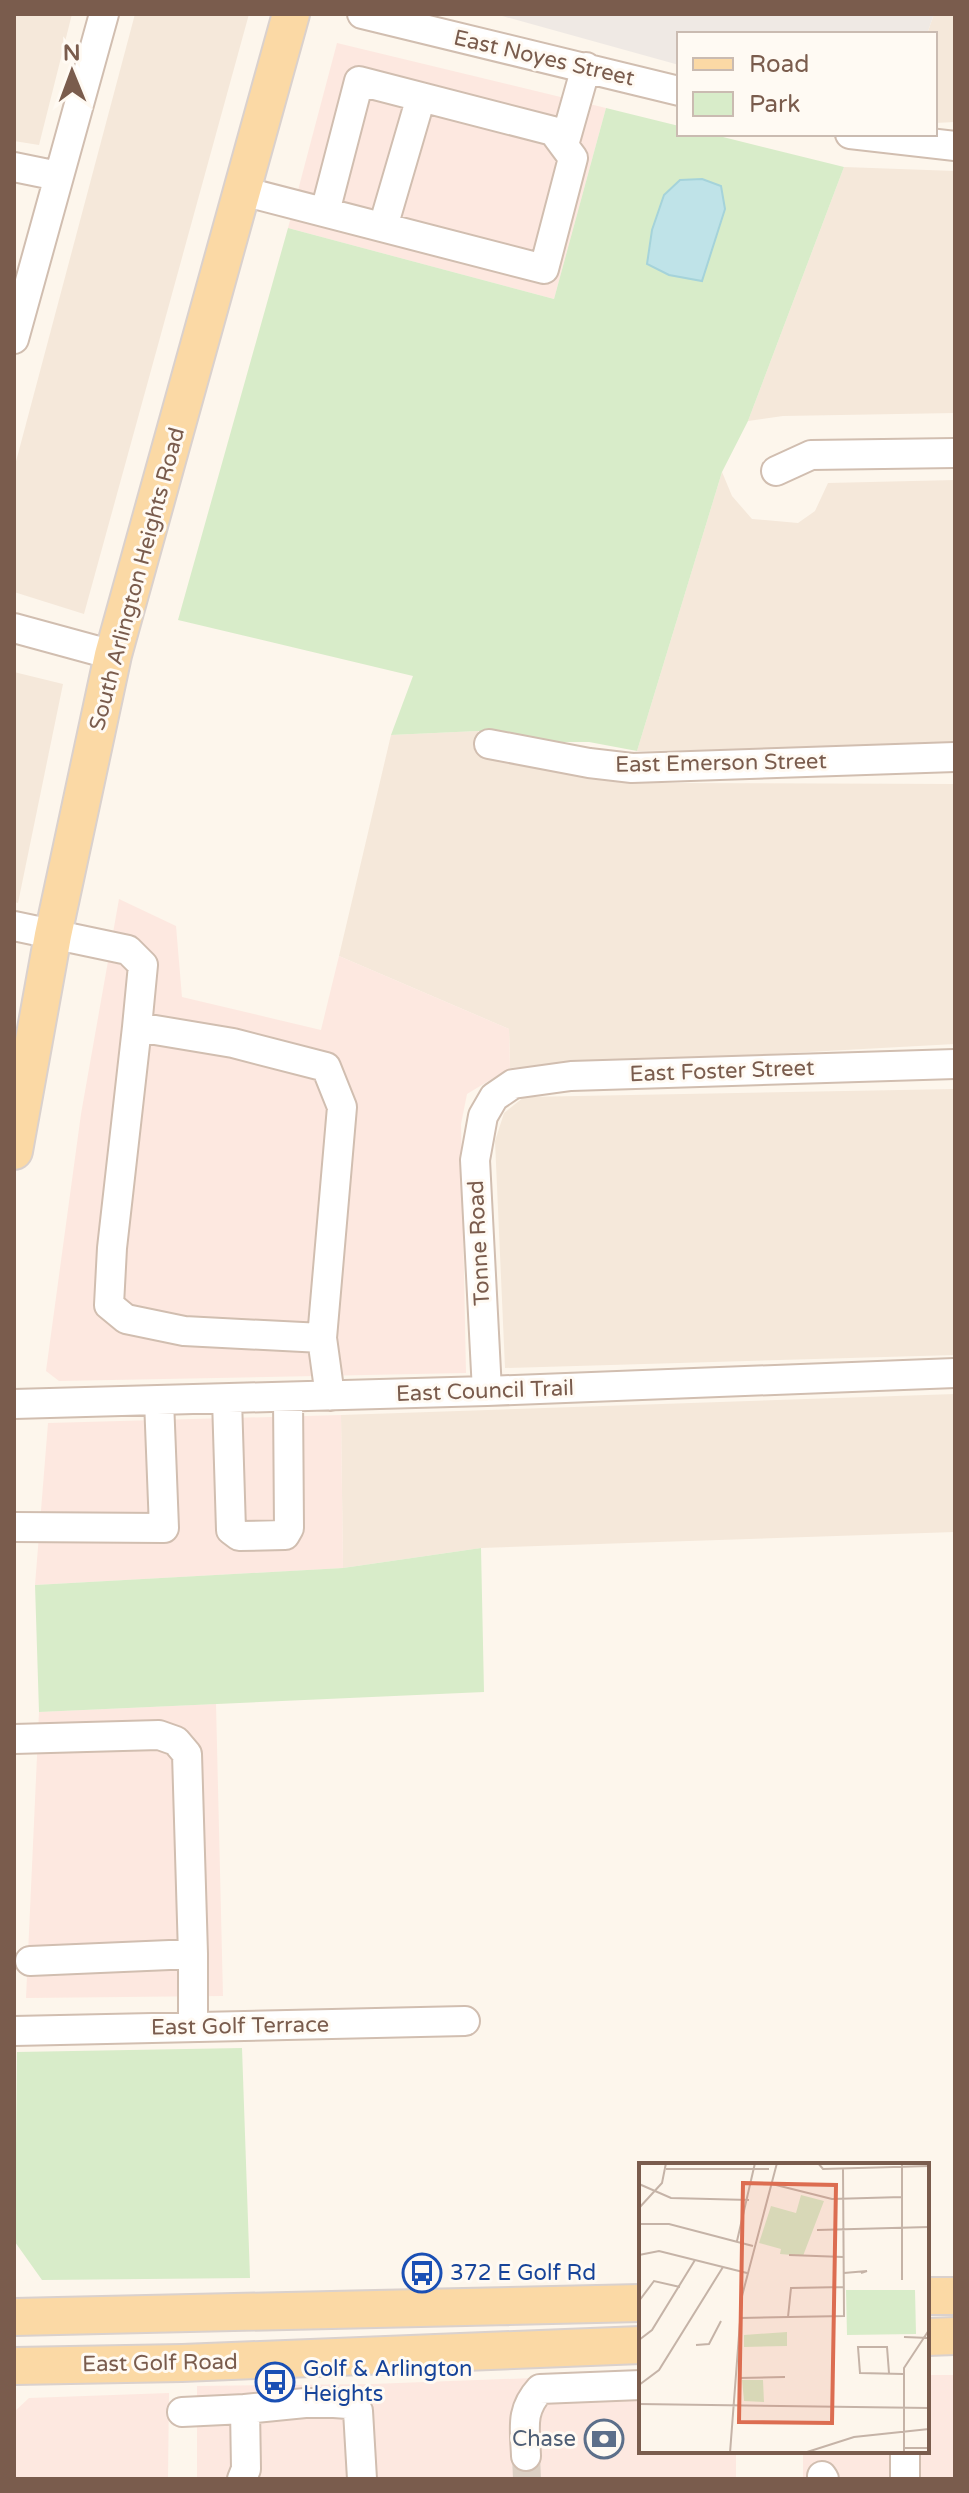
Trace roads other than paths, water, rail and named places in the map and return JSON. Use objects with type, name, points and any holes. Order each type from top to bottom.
[{"type":"main road","name":"South Arlington Heights Road","points":[[14,1151],[53,935],[113,655],[291,14]]},
{"type":"main road","points":[[929,2296],[955,2296]]},
{"type":"main road","points":[[14,2317],[639,2303]]},
{"type":"main road","points":[[929,2337],[955,2336]]},
{"type":"main road","name":"East Golf Road","points":[[14,2366],[301,2359],[639,2345]]},
{"type":"street","points":[[14,339],[104,14]]},
{"type":"street","name":"East Noyes Street","points":[[362,14],[390,18],[677,90]]},
{"type":"street","points":[[564,145],[586,67]]},
{"type":"street","points":[[242,191],[544,269],[573,158],[553,131],[359,81],[325,212]]},
{"type":"street","points":[[383,227],[421,97]]},
{"type":"street","points":[[868,136],[955,146]]},
{"type":"street","points":[[14,167],[58,176]]},
{"type":"street","points":[[776,471],[811,455],[955,453]]},
{"type":"street","points":[[14,628],[113,655]]},
{"type":"street","name":"East Emerson Street","points":[[489,744],[632,768],[955,757]]},
{"type":"street","points":[[14,926],[128,950],[143,965],[112,1248],[109,1305],[126,1319],[184,1331],[322,1338]]},
{"type":"street","points":[[137,1027],[233,1043],[326,1067],[342,1107],[322,1338],[330,1396]]},
{"type":"street","name":"East Foster Street","points":[[494,1097],[513,1084],[571,1076],[955,1064]]},
{"type":"street","name":"Tonne Road","points":[[487,1391],[475,1160],[483,1116],[494,1097]]},
{"type":"street","name":"East Council Trail","points":[[14,1404],[487,1391],[955,1373]]},
{"type":"street","points":[[227,1399],[231,1530],[239,1536],[285,1535],[289,1528],[288,1397]]},
{"type":"street","points":[[14,1527],[164,1528],[159,1400]]},
{"type":"street","points":[[14,1739],[159,1735],[176,1741],[187,1754],[193,2027]]},
{"type":"street","points":[[30,1961],[193,1954]]},
{"type":"street","name":"East Golf Terrace","points":[[14,2031],[465,2021]]},
{"type":"street","points":[[301,2359],[305,2403]]},
{"type":"street","points":[[526,2456],[525,2416],[528,2402],[540,2389],[639,2385]]},
{"type":"street","points":[[182,2412],[305,2403],[348,2404],[358,2411],[362,2479]]},
{"type":"street","points":[[242,2479],[246,2469],[245,2409]]},
{"type":"street","points":[[905,2453],[905,2479]]},
{"type":"water","points":[[702,179],[721,186],[725,209],[702,281],[669,275],[647,264],[652,230],[664,195],[680,180]]},
{"type":"tunnel","points":[[526,2456],[527,2479]]},
{"type":"place","name":"372 E Golf Rd","points":[[422,2273]]},
{"type":"place","name":"Golf & Arlington Heights","points":[[275,2382]]},
{"type":"place","name":"Chase","points":[[604,2439]]}]
